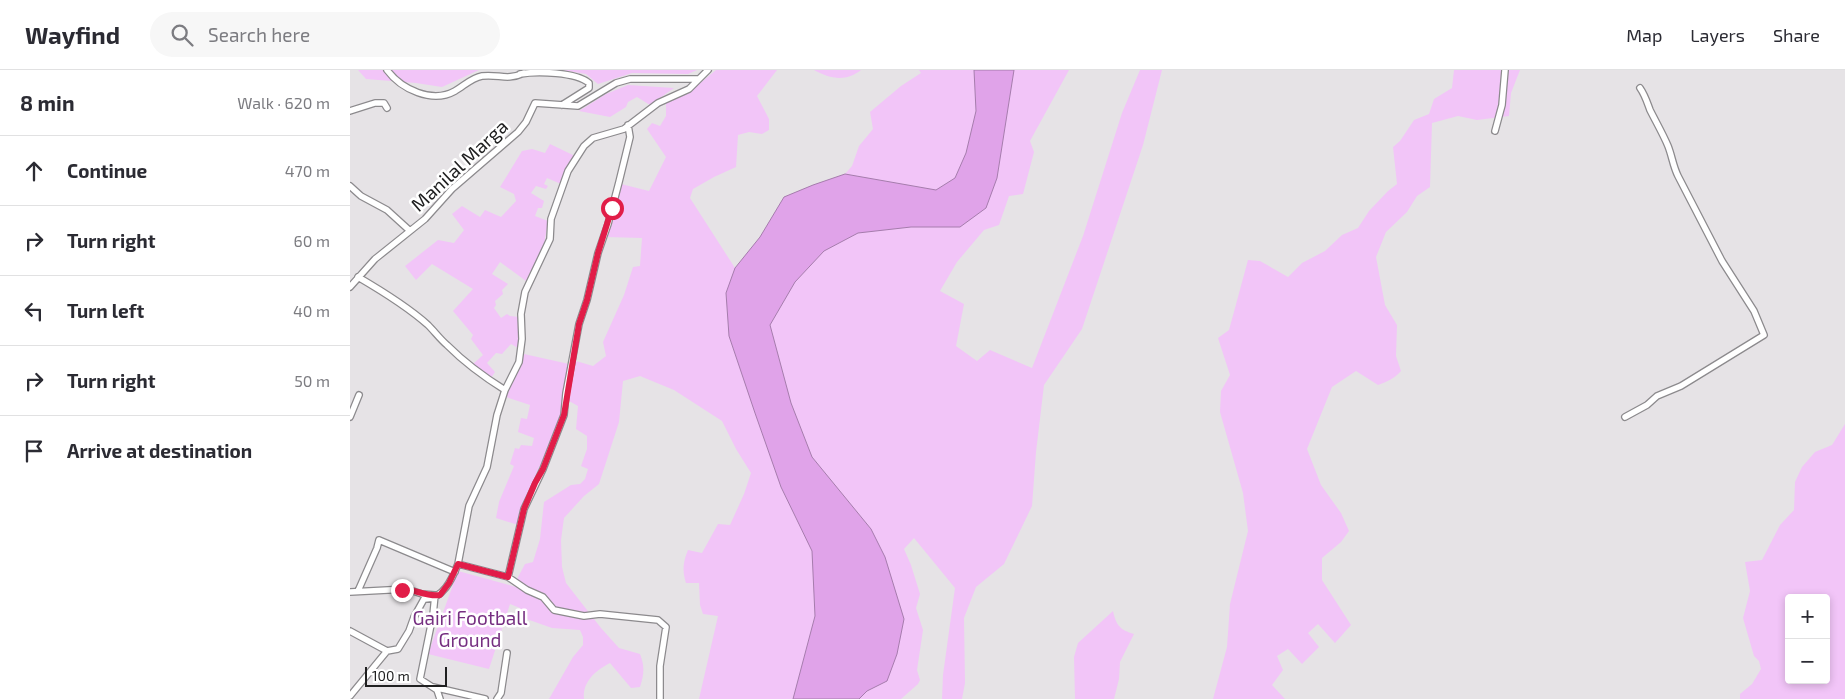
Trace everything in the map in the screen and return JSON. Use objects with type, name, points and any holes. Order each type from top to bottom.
[{"type":"street","points":[[387,70],[395,79],[413,92],[444,96],[481,76],[506,78],[524,73]]},
{"type":"street","points":[[499,70],[500,73],[510,75],[524,73],[574,76],[584,79],[589,83],[589,88],[584,92],[560,106]]},
{"type":"street","points":[[350,631],[387,651],[398,649],[409,631],[421,603],[424,599],[440,595],[455,572],[470,506],[488,467],[497,415],[505,390],[519,362],[521,352],[521,314],[525,292],[550,239],[551,219],[568,171],[584,146],[593,138],[624,129],[658,103],[689,89],[708,70]]},
{"type":"street","points":[[1495,131],[1502,105],[1505,70]]},
{"type":"street","name":"Manilal Marga","points":[[350,287],[375,259],[425,219],[452,189],[466,180],[518,132],[526,122],[535,103],[578,106],[611,85],[630,79],[698,78]]},
{"type":"street","points":[[1625,417],[1647,405],[1656,396],[1681,386],[1764,335],[1754,312],[1722,260],[1678,176],[1666,142],[1640,88]]},
{"type":"street","points":[[350,111],[375,103],[384,103],[387,108]]},
{"type":"street","points":[[508,577],[524,509],[543,469],[564,415],[579,324],[619,182],[630,137],[628,125]]},
{"type":"street","points":[[350,186],[361,196],[387,210],[409,230]]},
{"type":"street","points":[[358,277],[415,315],[480,375],[505,390]]},
{"type":"street","points":[[350,417],[359,394]]},
{"type":"street","points":[[358,591],[379,540],[455,572]]},
{"type":"street","points":[[458,564],[508,577],[527,590],[543,597],[554,610],[584,616],[600,614],[658,620],[666,627],[660,666],[660,699]]},
{"type":"street","points":[[350,592],[407,589],[435,596]]},
{"type":"street","points":[[435,596],[436,602],[420,679],[437,690],[440,699]]},
{"type":"street","points":[[350,696],[387,651]]},
{"type":"street","points":[[498,699],[501,693],[507,653]]},
{"type":"street","points":[[431,686],[485,699]]},
{"type":"green space","points":[[358,70],[479,70],[442,87],[366,79]]},
{"type":"green space","points":[[562,70],[697,70],[688,74],[632,73],[598,84],[586,74]]},
{"type":"green space","name":"Gairi Football Ground","points":[[716,70],[777,70],[757,96],[769,119],[769,130],[762,134],[749,132],[738,135],[736,167],[693,189],[690,198],[735,268],[726,293],[729,336],[781,487],[813,551],[815,616],[793,699],[699,699],[718,616],[703,614],[700,605],[699,583],[686,583],[684,562],[688,550],[702,553],[718,524],[730,525],[751,473],[722,421],[674,390],[640,376],[623,381],[619,422],[599,484],[584,496],[564,518],[561,540],[562,567],[566,583],[619,648],[640,654],[643,670],[640,687],[631,688],[610,663],[591,677],[585,687],[584,699],[549,699],[573,657],[583,645],[583,637],[580,630],[552,628],[518,616],[520,608],[510,604],[489,669],[428,654],[458,571],[516,587],[517,579],[525,564],[533,562],[540,539],[544,502],[571,485],[580,484],[585,479],[588,469],[581,466],[587,449],[587,436],[576,429],[578,406],[569,401],[576,361],[593,366],[606,356],[603,342],[624,295],[633,267],[640,266],[642,238],[606,237],[621,184],[649,191],[666,157],[647,129],[652,123],[660,126],[666,116],[666,103],[687,94]]},
{"type":"green space","points":[[814,70],[861,70],[850,76],[838,78]]},
{"type":"green space","points":[[919,70],[974,70],[976,111],[966,153],[955,178],[936,190],[845,174],[852,166],[859,146],[873,129],[870,112],[901,86],[921,73]]},
{"type":"green space","points":[[1014,70],[1069,70],[1030,141],[1034,152],[1023,194],[1009,196],[999,225],[984,230],[957,262],[940,291],[964,304],[956,346],[977,361],[990,350],[1032,368],[1083,236],[1122,113],[1140,70],[1162,70],[1143,145],[1082,329],[1044,385],[1032,506],[1004,564],[976,587],[964,618],[965,683],[962,699],[942,699],[943,675],[955,588],[914,538],[904,549],[920,594],[916,608],[923,630],[917,670],[920,680],[901,699],[859,699],[867,691],[887,681],[871,529],[812,457],[791,403],[770,325],[795,282],[824,251],[858,233],[911,227],[960,227],[985,208],[997,178]]},
{"type":"green space","points":[[1454,70],[1520,70],[1511,93],[1509,116],[1477,120],[1458,116],[1432,123],[1430,187],[1417,196],[1407,212],[1386,232],[1376,257],[1385,305],[1397,325],[1396,356],[1401,371],[1391,380],[1378,385],[1356,371],[1332,387],[1307,449],[1321,485],[1341,513],[1349,531],[1341,542],[1322,558],[1322,580],[1351,625],[1335,643],[1318,624],[1308,633],[1319,647],[1302,664],[1288,649],[1277,656],[1283,670],[1272,685],[1285,699],[1213,699],[1227,647],[1230,604],[1248,531],[1243,493],[1220,412],[1221,391],[1230,375],[1218,338],[1229,330],[1248,260],[1260,261],[1288,277],[1302,263],[1325,251],[1342,235],[1358,228],[1369,211],[1397,184],[1393,147],[1400,141],[1414,120],[1429,114],[1434,99],[1452,88]]},
{"type":"green space","points":[[628,85],[674,88],[650,105],[637,97],[610,117],[579,111],[606,94]]},
{"type":"green space","points":[[550,144],[575,156],[561,184],[547,178],[544,184],[548,186],[546,189],[536,186],[531,193],[544,201],[542,208],[538,208],[535,216],[548,221],[544,245],[526,281],[500,262],[492,274],[508,284],[502,290],[503,294],[495,301],[496,305],[494,308],[501,318],[507,314],[519,317],[518,348],[511,344],[502,354],[496,353],[487,363],[495,372],[491,378],[472,365],[483,355],[471,339],[473,335],[453,311],[473,289],[432,264],[416,280],[405,266],[438,240],[454,243],[464,230],[452,214],[462,206],[480,217],[485,210],[501,217],[516,201],[514,194],[500,187],[522,151],[532,149],[545,153]]},
{"type":"green space","points":[[524,354],[569,364],[561,414],[551,442],[532,483],[518,525],[496,518],[499,502],[514,466],[510,464],[515,448],[519,449],[521,445],[532,446],[534,438],[518,432],[521,418],[527,419],[530,405],[506,397]]},
{"type":"green space","points":[[1845,424],[1845,699],[1740,699],[1740,694],[1752,684],[1761,669],[1759,661],[1754,656],[1743,618],[1750,591],[1745,562],[1762,560],[1780,525],[1794,510],[1795,482],[1802,467],[1815,452],[1832,445]]},
{"type":"green space","points":[[1113,611],[1119,626],[1125,631],[1134,634],[1120,662],[1119,679],[1114,699],[1075,699],[1074,657],[1078,643]]},
{"type":"shaded area","points":[[974,70],[1014,70],[997,178],[986,208],[960,227],[911,227],[858,233],[824,251],[795,282],[770,325],[791,403],[812,457],[871,529],[885,557],[904,619],[897,654],[887,681],[867,691],[859,699],[793,699],[815,616],[812,551],[781,487],[729,336],[726,293],[735,268],[760,237],[784,197],[845,174],[936,190],[955,178],[966,153],[976,111]]},
{"type":"route","points":[[402,590],[407,589],[435,596],[440,595],[449,583],[458,564],[508,577],[524,509],[543,469],[564,415],[566,393],[579,324],[612,208]]}]
